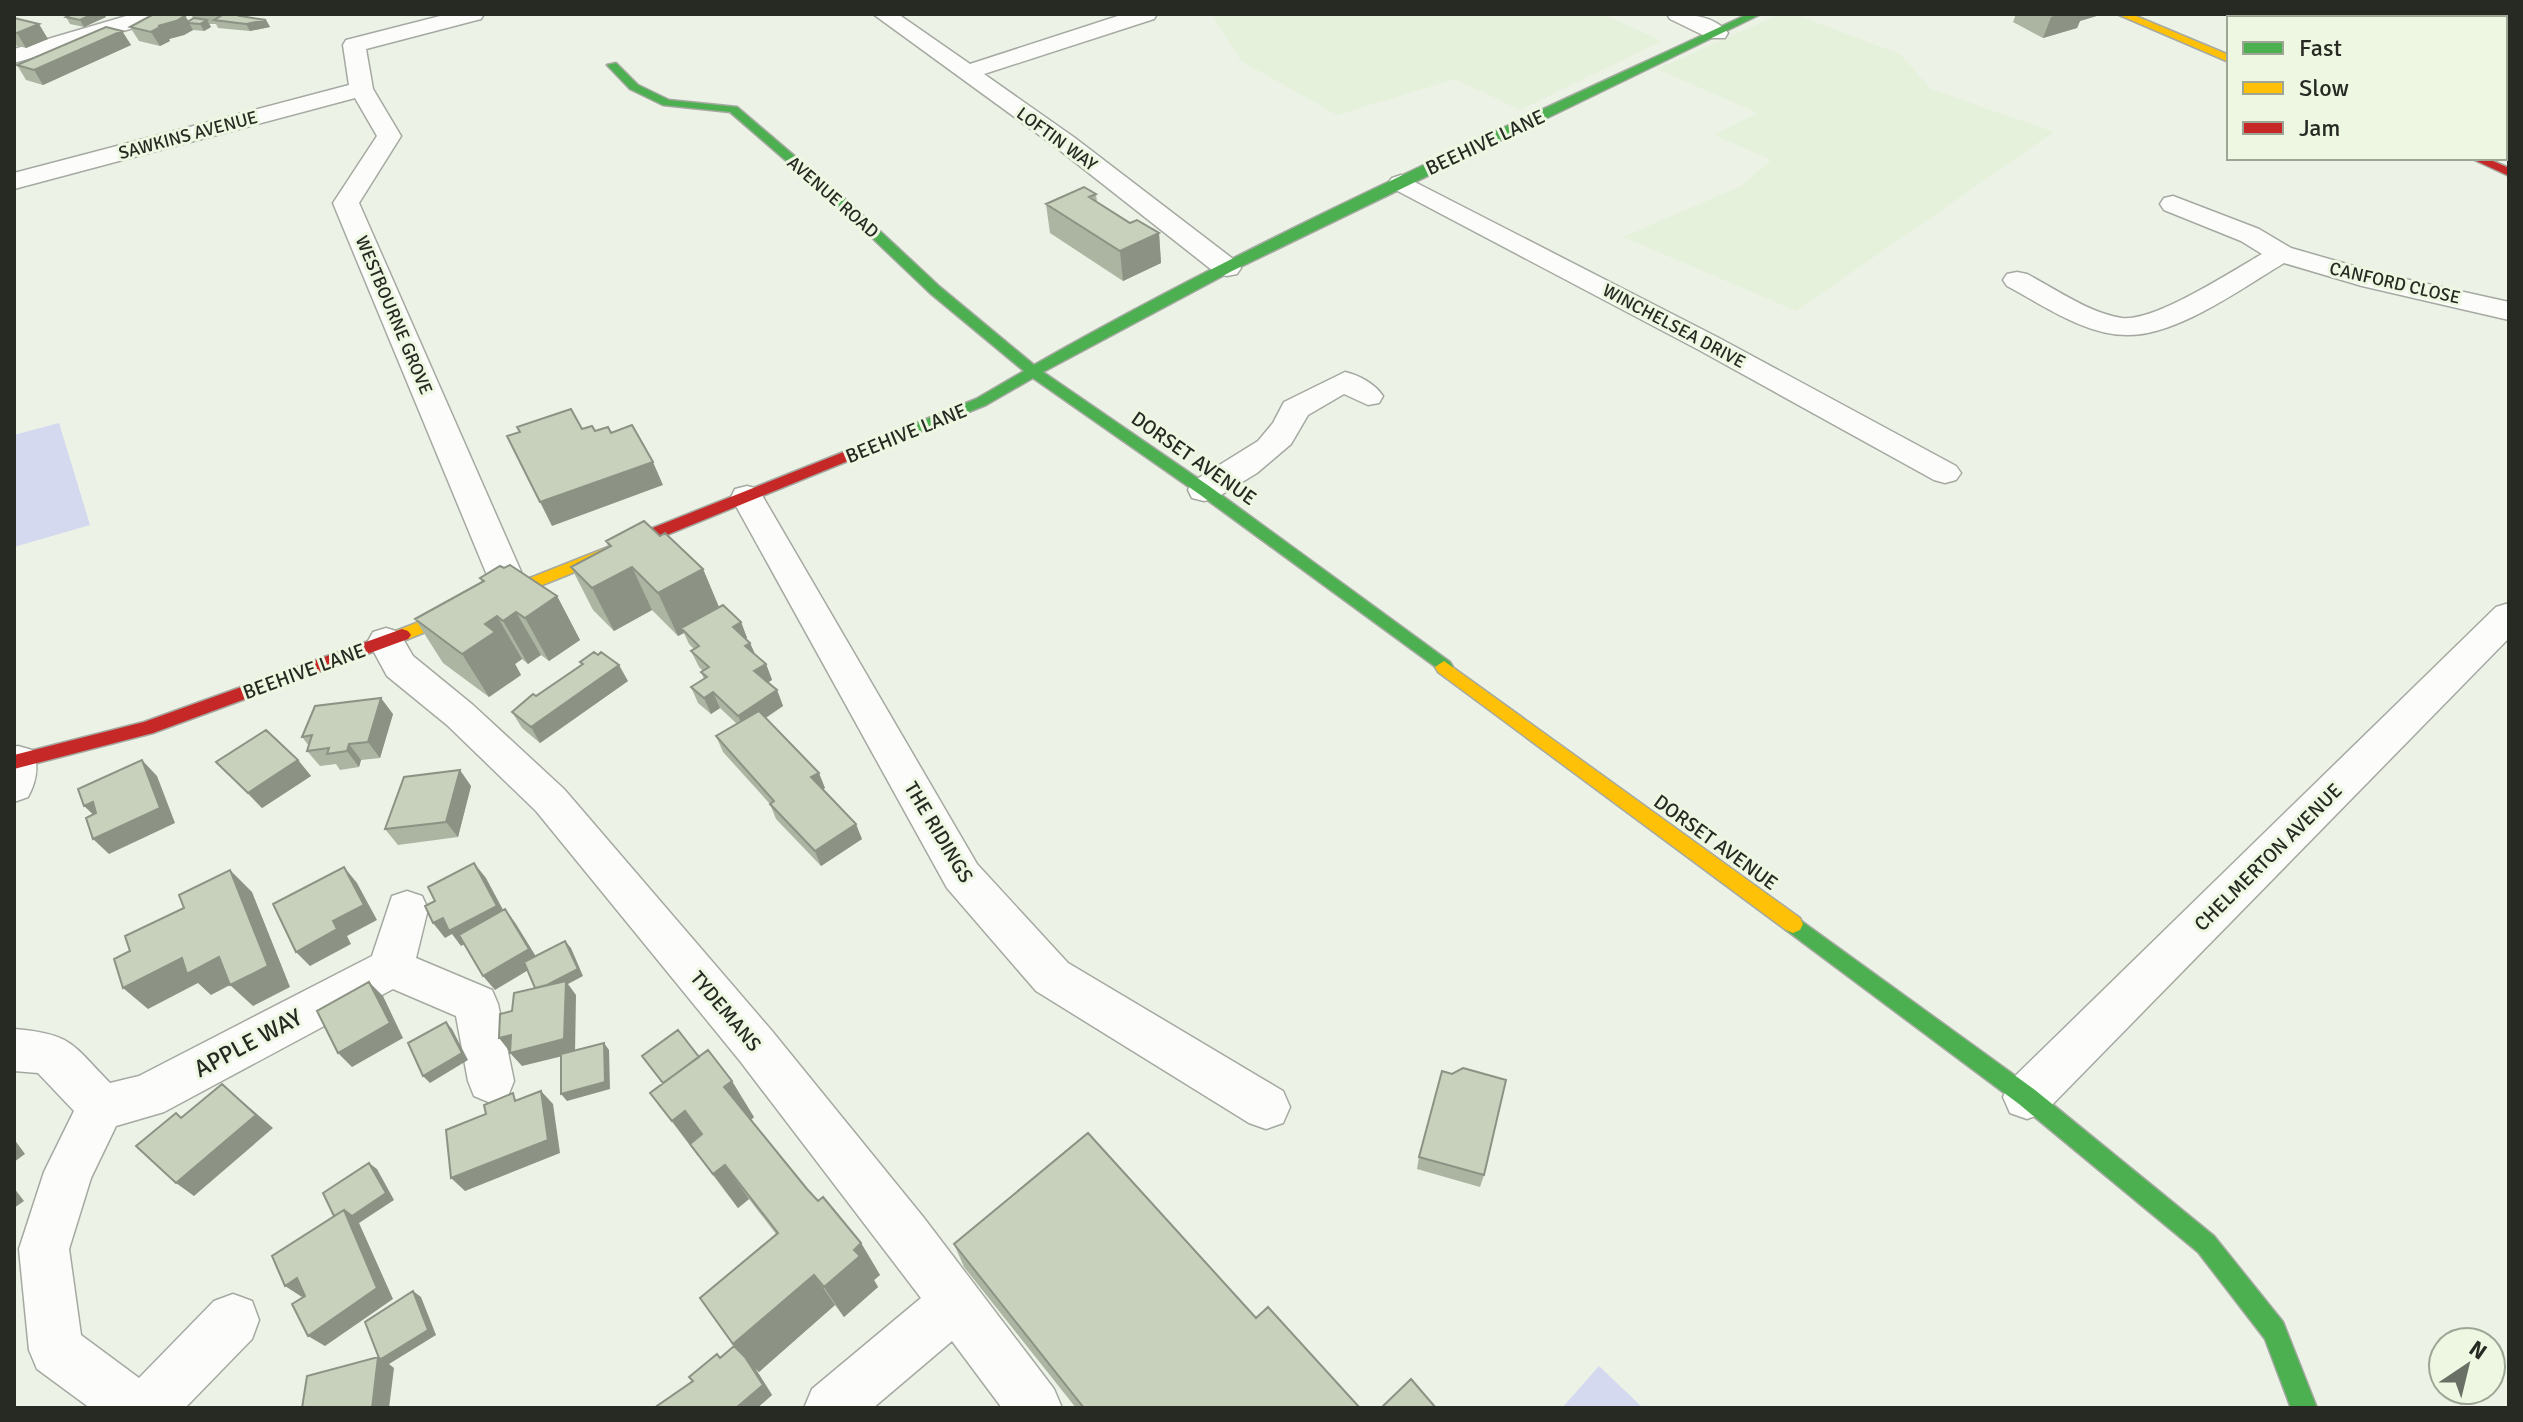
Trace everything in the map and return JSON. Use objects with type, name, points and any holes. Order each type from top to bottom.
[{"type":"street","points":[[14,56],[156,14]]},
{"type":"street","name":"WESTBOURNE GROVE","points":[[473,14],[354,45],[361,89],[389,136],[346,203],[512,592]]},
{"type":"street","name":"LOFTIN WAY","points":[[884,14],[1066,143],[1227,268]]},
{"type":"street","points":[[965,73],[1146,14]]},
{"type":"street","points":[[1678,14],[1717,33]]},
{"type":"street","name":"BEEHIVE LANE","points":[[15,770],[147,728],[386,641],[981,402],[1099,334],[1227,268],[1756,14]]},
{"type":"street","points":[[2122,14],[2227,58]]},
{"type":"street","name":"AVENUE ROAD","points":[[612,65],[634,87],[667,103],[733,109],[848,208],[935,290],[1035,373]]},
{"type":"street","name":"SAWKINS AVENUE","points":[[14,181],[361,89]]},
{"type":"street","points":[[2481,160],[2509,172]]},
{"type":"street","name":"WINCHELSEA DRIVE","points":[[1401,183],[1642,308],[1945,473]]},
{"type":"street","name":"CANFORD CLOSE","points":[[2173,204],[2250,235],[2281,254],[2372,280],[2509,311]]},
{"type":"street","points":[[2017,280],[2090,317],[2128,328],[2164,318],[2281,254]]},
{"type":"street","name":"DORSET AVENUE","points":[[1035,373],[1204,490],[2027,1097],[2206,1244],[2274,1331],[2304,1408]]},
{"type":"street","points":[[1204,490],[1275,446],[1287,430],[1295,409],[1345,381],[1368,396]]},
{"type":"street","name":"THE RIDINGS","points":[[747,497],[962,876],[1052,977],[1266,1107]]},
{"type":"street","name":"CHELMERTON AVENUE","points":[[2027,1097],[2509,616]]},
{"type":"street","name":"TYDEMANS","points":[[386,641],[400,666],[460,715],[550,800],[756,1046],[1035,1408]]},
{"type":"street","points":[[407,909],[391,968],[476,1004],[491,1081]]},
{"type":"street","name":"APPLE WAY","points":[[101,1107],[147,1096],[391,968]]},
{"type":"street","points":[[14,1050],[50,1053],[101,1107],[68,1172],[44,1249],[56,1350],[135,1408]]},
{"type":"street","points":[[831,1408],[956,1303]]},
{"type":"street","points":[[147,1408],[233,1320]]},
{"type":"shaded area","points":[[1603,14],[1662,41],[1520,110],[1455,79],[1337,115],[1241,61],[1213,16]]},
{"type":"shaded area","points":[[1780,14],[1794,14],[1900,54],[1931,89],[2054,132],[1796,311],[1623,237],[1741,186],[1771,160],[1714,135],[1757,113],[1657,69]]},
{"type":"shaded area","points":[[59,423],[90,525],[14,547],[14,435]]},
{"type":"shaded area","points":[[1599,1366],[1643,1408],[1562,1408]]},
{"type":"building","points":[[93,14],[80,20],[66,17]]},
{"type":"building","points":[[154,14],[185,16],[158,26],[162,26],[151,32],[130,27]]},
{"type":"building","points":[[224,14],[243,14],[240,16],[266,20],[246,24],[214,20]]},
{"type":"building","points":[[14,18],[39,24],[14,33]]},
{"type":"building","points":[[194,18],[207,20],[200,24],[189,23]]},
{"type":"building","points":[[106,27],[122,31],[34,70],[17,65]]},
{"type":"building","points":[[1084,187],[1096,194],[1089,197],[1130,223],[1137,220],[1159,233],[1120,251],[1046,204]]},
{"type":"building","points":[[571,409],[582,429],[592,426],[595,431],[608,427],[611,433],[632,425],[653,462],[540,502],[507,436],[520,432],[517,427]]},
{"type":"building","points":[[644,521],[660,536],[665,533],[703,569],[658,593],[632,567],[592,588],[571,567],[611,546],[606,541]]},
{"type":"building","points":[[510,565],[557,596],[525,618],[516,612],[503,621],[497,616],[485,624],[495,632],[462,654],[415,619],[484,581],[480,578],[500,566]]},
{"type":"building","points":[[723,605],[741,622],[733,627],[750,643],[745,646],[766,664],[754,671],[777,690],[738,716],[713,692],[704,698],[691,687],[707,677],[701,672],[709,667],[691,651],[699,646],[681,628]]},
{"type":"building","points":[[594,652],[598,655],[601,652],[619,665],[531,727],[512,712],[533,694],[536,696],[583,664],[580,662]]},
{"type":"building","points":[[381,698],[368,742],[349,744],[347,751],[327,754],[329,748],[307,751],[312,735],[302,737],[315,706]]},
{"type":"building","points":[[759,711],[819,773],[811,777],[856,824],[815,851],[770,804],[774,801],[716,736]]},
{"type":"building","points":[[266,730],[298,760],[248,793],[216,762]]},
{"type":"building","points":[[142,760],[160,808],[93,839],[86,818],[96,813],[93,802],[84,806],[78,789]]},
{"type":"building","points":[[460,770],[446,822],[385,829],[404,777]]},
{"type":"building","points":[[474,863],[497,906],[449,931],[443,918],[433,923],[425,906],[435,901],[428,887]]},
{"type":"building","points":[[344,867],[364,905],[333,921],[337,929],[296,952],[273,904]]},
{"type":"building","points":[[230,870],[268,966],[230,985],[219,957],[187,974],[182,958],[123,988],[114,959],[130,951],[125,936],[184,908],[179,895]]},
{"type":"building","points":[[505,909],[529,949],[483,976],[459,935]]},
{"type":"building","points":[[565,941],[578,969],[535,988],[524,962]]},
{"type":"building","points":[[566,981],[564,1039],[510,1053],[511,1035],[499,1038],[500,1014],[512,1011],[514,993]]},
{"type":"building","points":[[369,982],[390,1023],[338,1053],[317,1011]]},
{"type":"building","points":[[446,1022],[462,1053],[423,1076],[408,1043]]},
{"type":"building","points":[[678,1030],[699,1057],[663,1083],[642,1056]]},
{"type":"building","points":[[604,1043],[605,1082],[561,1094],[561,1054]]},
{"type":"building","points":[[708,1050],[732,1081],[724,1087],[807,1189],[818,1201],[823,1197],[861,1243],[854,1250],[860,1256],[824,1287],[814,1275],[733,1344],[700,1298],[778,1233],[725,1165],[713,1174],[690,1144],[702,1134],[685,1111],[672,1121],[650,1093]]},
{"type":"building","points":[[1463,1068],[1506,1080],[1484,1175],[1419,1157],[1442,1071],[1452,1074]]},
{"type":"building","points":[[222,1084],[256,1115],[176,1183],[136,1146],[176,1113],[181,1118]]},
{"type":"building","points":[[541,1091],[548,1140],[451,1178],[446,1130],[486,1114],[484,1105],[513,1093],[515,1101]]},
{"type":"building","points":[[1088,1133],[1256,1318],[1268,1307],[1360,1408],[1084,1408],[954,1244]]},
{"type":"building","points":[[369,1163],[386,1193],[352,1216],[344,1210],[334,1216],[323,1193]]},
{"type":"building","points":[[344,1210],[377,1288],[308,1336],[292,1304],[305,1296],[297,1278],[285,1286],[272,1256]]},
{"type":"building","points":[[413,1291],[428,1330],[381,1359],[365,1322]]},
{"type":"building","points":[[734,1346],[763,1385],[736,1408],[654,1408],[693,1381],[689,1377],[717,1354],[720,1358]]},
{"type":"building","points":[[378,1357],[372,1408],[302,1408],[307,1376]]},
{"type":"building","points":[[1411,1379],[1436,1408],[1381,1408]]},
{"type":"traffic: fast","points":[[909,431],[981,402],[1099,334],[1227,268],[1465,151],[1756,14]]},
{"type":"traffic: fast","points":[[612,65],[634,87],[667,103],[733,109],[848,208],[935,290],[1035,373],[1204,490],[1444,667]]},
{"type":"traffic: fast","points":[[1793,924],[2027,1097],[2206,1244],[2274,1331],[2304,1408]]},
{"type":"traffic: slow","points":[[2122,14],[2227,58]]},
{"type":"traffic: slow","points":[[402,635],[646,537]]},
{"type":"traffic: slow","points":[[1444,667],[1793,924]]},
{"type":"traffic: jam","points":[[2481,160],[2509,172]]},
{"type":"traffic: jam","points":[[646,537],[909,431]]},
{"type":"traffic: jam","points":[[14,762],[147,728],[402,635]]}]
